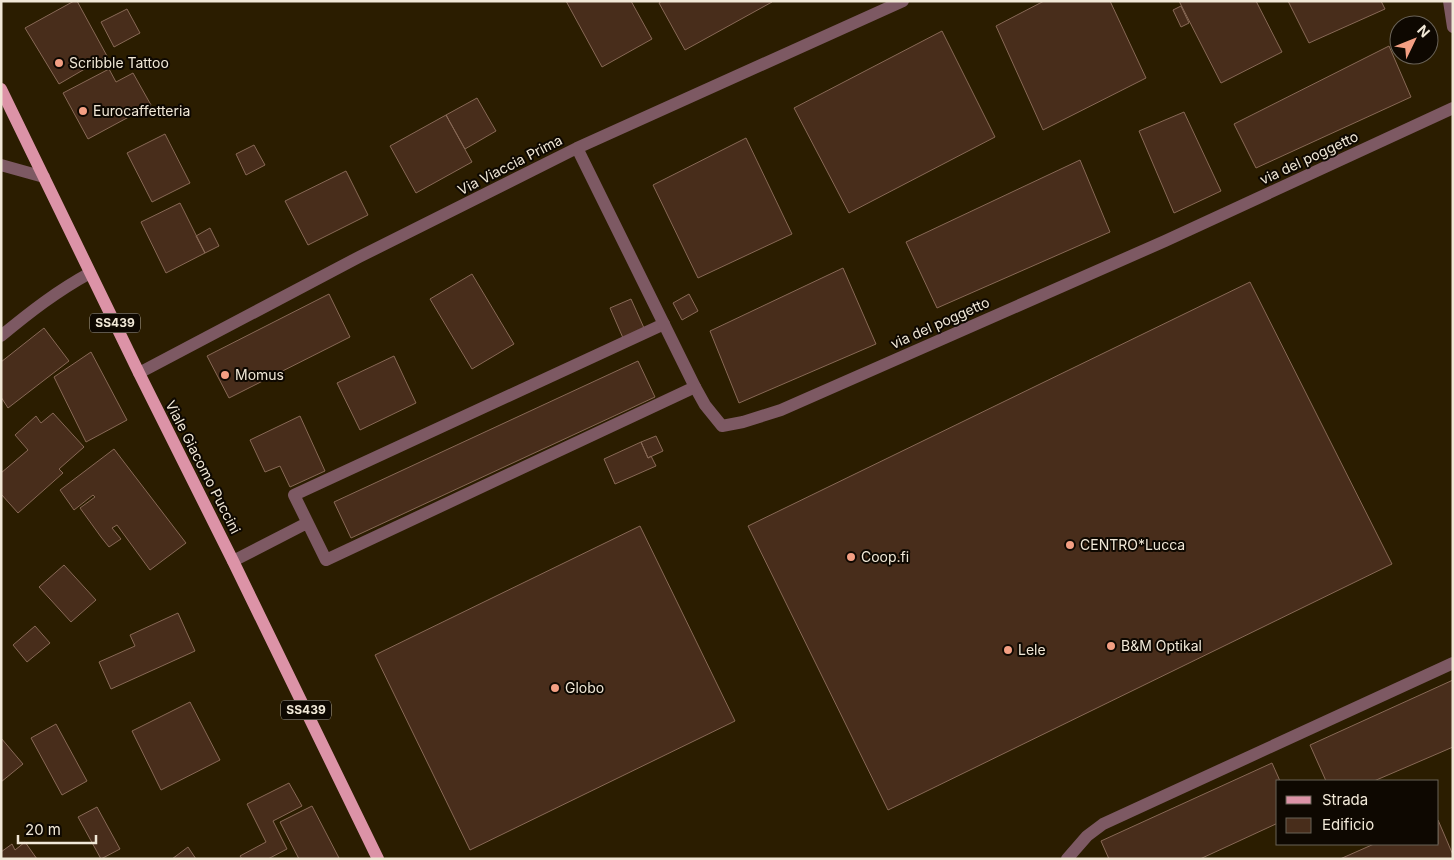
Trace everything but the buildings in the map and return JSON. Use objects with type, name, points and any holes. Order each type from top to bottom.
[{"type":"main road","name":"Viale Giacomo Puccini","points":[[1,89],[378,859]]},
{"type":"street","name":"Via Viaccia Prima","points":[[139,373],[359,257],[577,148],[903,1]]},
{"type":"street","points":[[1449,1],[1453,27]]},
{"type":"street","name":"via del poggetto","points":[[577,148],[695,387],[705,405],[722,426],[743,422],[781,410],[1165,241],[1453,108]]},
{"type":"street","points":[[1,165],[44,177]]},
{"type":"street","points":[[1,336],[45,300],[90,273]]},
{"type":"street","points":[[664,324],[294,496],[307,523],[326,560],[695,387]]},
{"type":"street","points":[[233,561],[307,523]]},
{"type":"street","points":[[1067,859],[1086,836],[1103,824],[1453,663]]},
{"type":"place","name":"Scribble Tattoo","points":[[59,63]]},
{"type":"place","name":"Eurocaffetteria","points":[[83,111]]},
{"type":"place","name":"Momus","points":[[225,375]]},
{"type":"place","name":"CENTRO*Lucca","points":[[1070,545]]},
{"type":"place","name":"Coop.fi","points":[[851,557]]},
{"type":"place","name":"B&M Optikal","points":[[1111,646]]},
{"type":"place","name":"Lele","points":[[1008,650]]},
{"type":"place","name":"Globo","points":[[555,688]]}]
